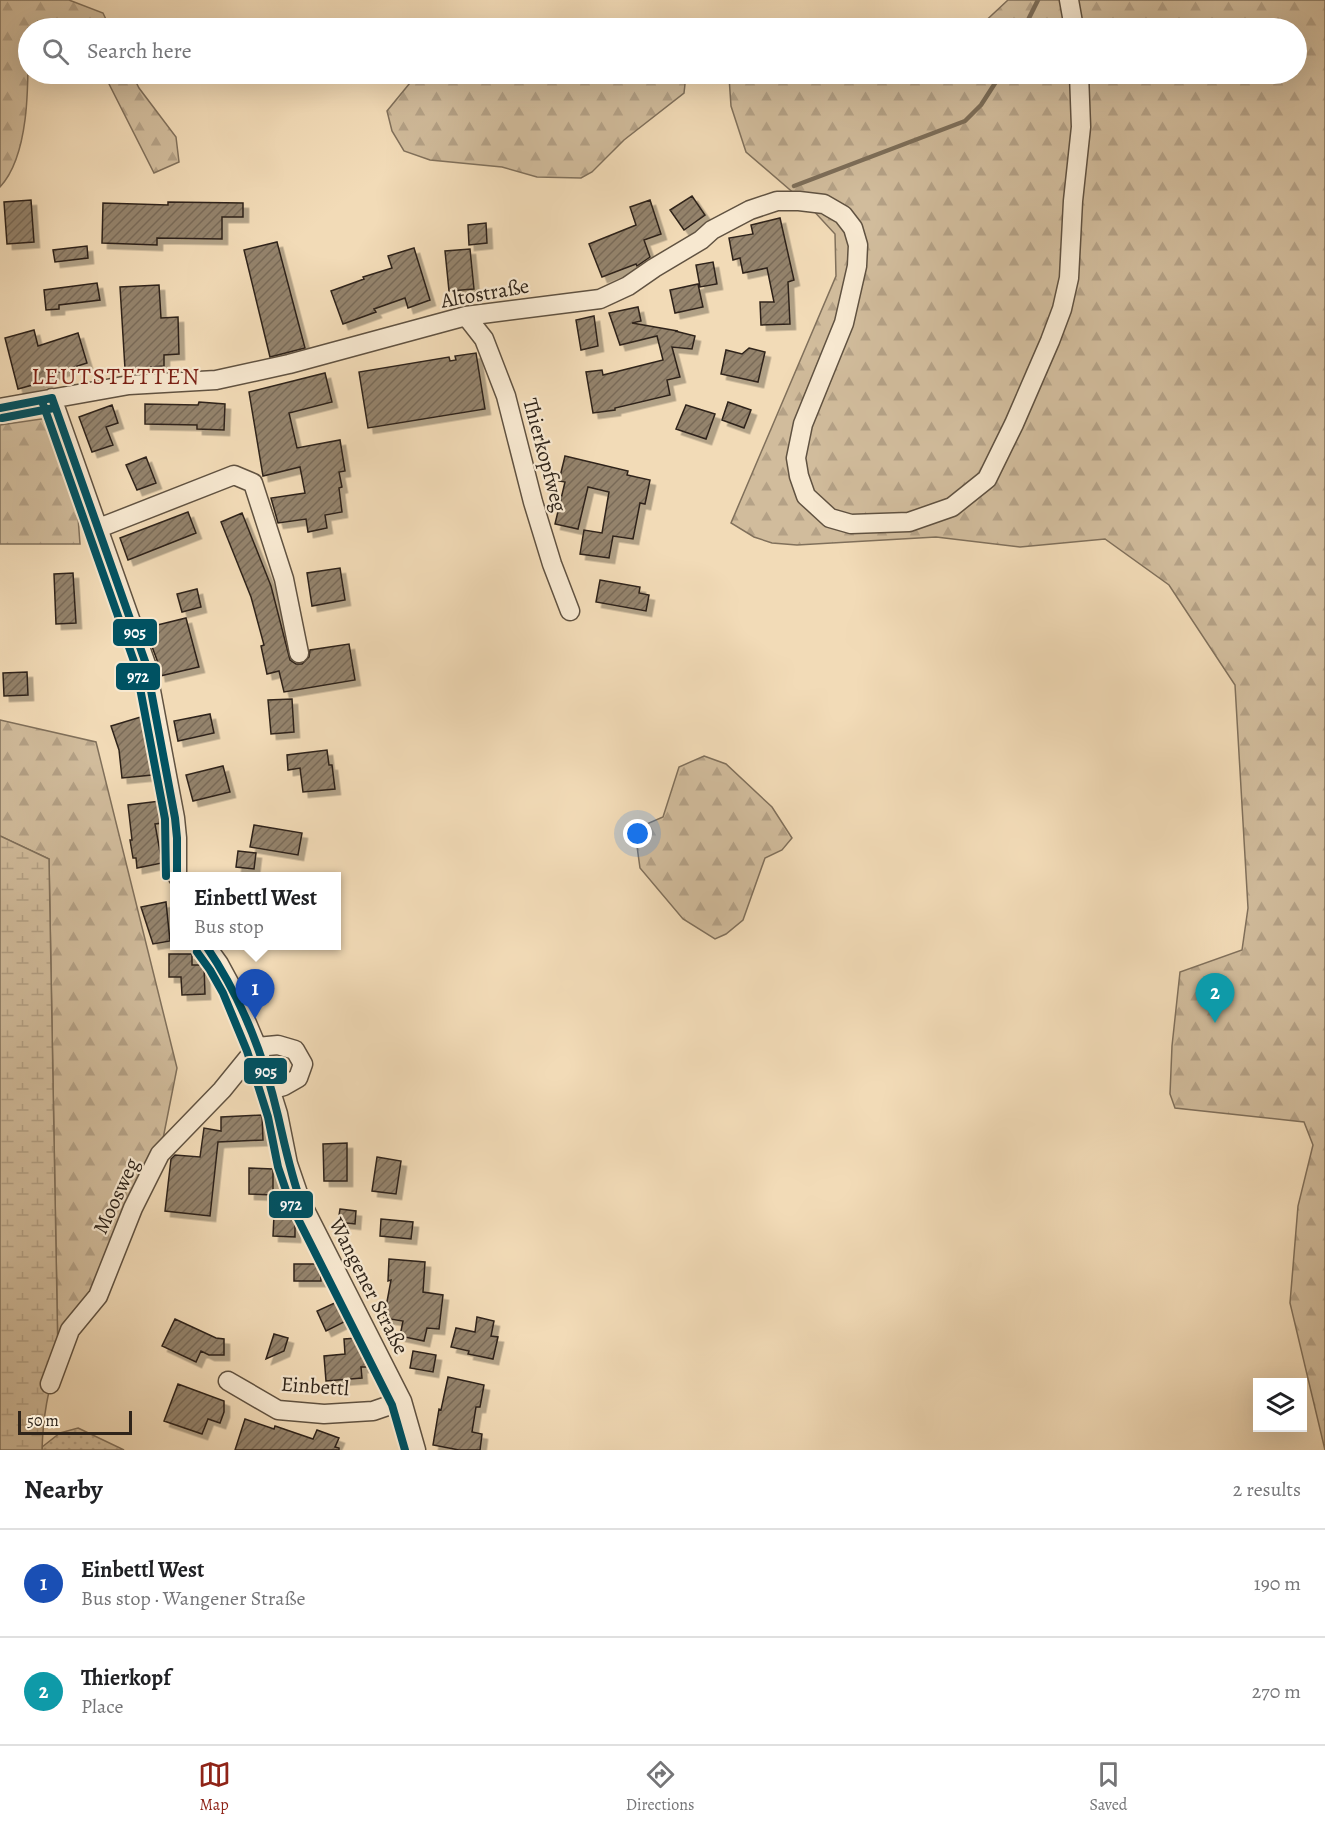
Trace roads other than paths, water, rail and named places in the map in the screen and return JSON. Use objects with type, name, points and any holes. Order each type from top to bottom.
[{"type":"street","points":[[1068,0],[1072,18]]},
{"type":"street","name":"Altostraße","points":[[0,408],[129,385],[216,380],[289,364],[466,316],[600,299],[628,286],[701,240],[712,230],[750,210],[777,201],[824,204],[843,215],[853,228],[858,245],[857,266],[844,323],[803,424],[796,458],[799,476],[806,495],[830,518],[851,524],[909,522],[952,507],[987,479],[1050,341],[1062,309],[1069,278],[1073,201],[1081,127],[1079,84]]},
{"type":"street","name":"Thierkopfweg","points":[[466,316],[484,339],[506,396],[548,554],[570,611]]},
{"type":"street","points":[[52,398],[146,664],[175,818],[177,872]]},
{"type":"street","points":[[99,528],[234,475],[253,483],[284,579],[299,653]]},
{"type":"street","name":"Wangener Straße","points":[[209,950],[232,988],[257,1047],[278,1114],[288,1164],[301,1202],[402,1401],[414,1449]]},
{"type":"street","points":[[257,1047],[279,1045],[295,1050],[303,1064],[298,1078],[284,1086],[270,1090]]},
{"type":"street","name":"Moosweg","points":[[50,1384],[70,1330],[98,1296],[133,1208],[160,1154],[222,1090],[257,1047]]},
{"type":"street","name":"Einbettl","points":[[228,1381],[278,1410],[324,1414],[373,1411],[402,1401]]},
{"type":"waterway","points":[[1029,18],[1038,0]]},
{"type":"waterway","points":[[794,186],[965,121],[981,105],[995,84]]},
{"type":"place","name":"Einbettl West","points":[[255,1019]]},
{"type":"place","name":"Thierkopf","points":[[1215,1023]]},
{"type":"district","name":"LEUTSTETTEN","points":[[116,376]]}]
